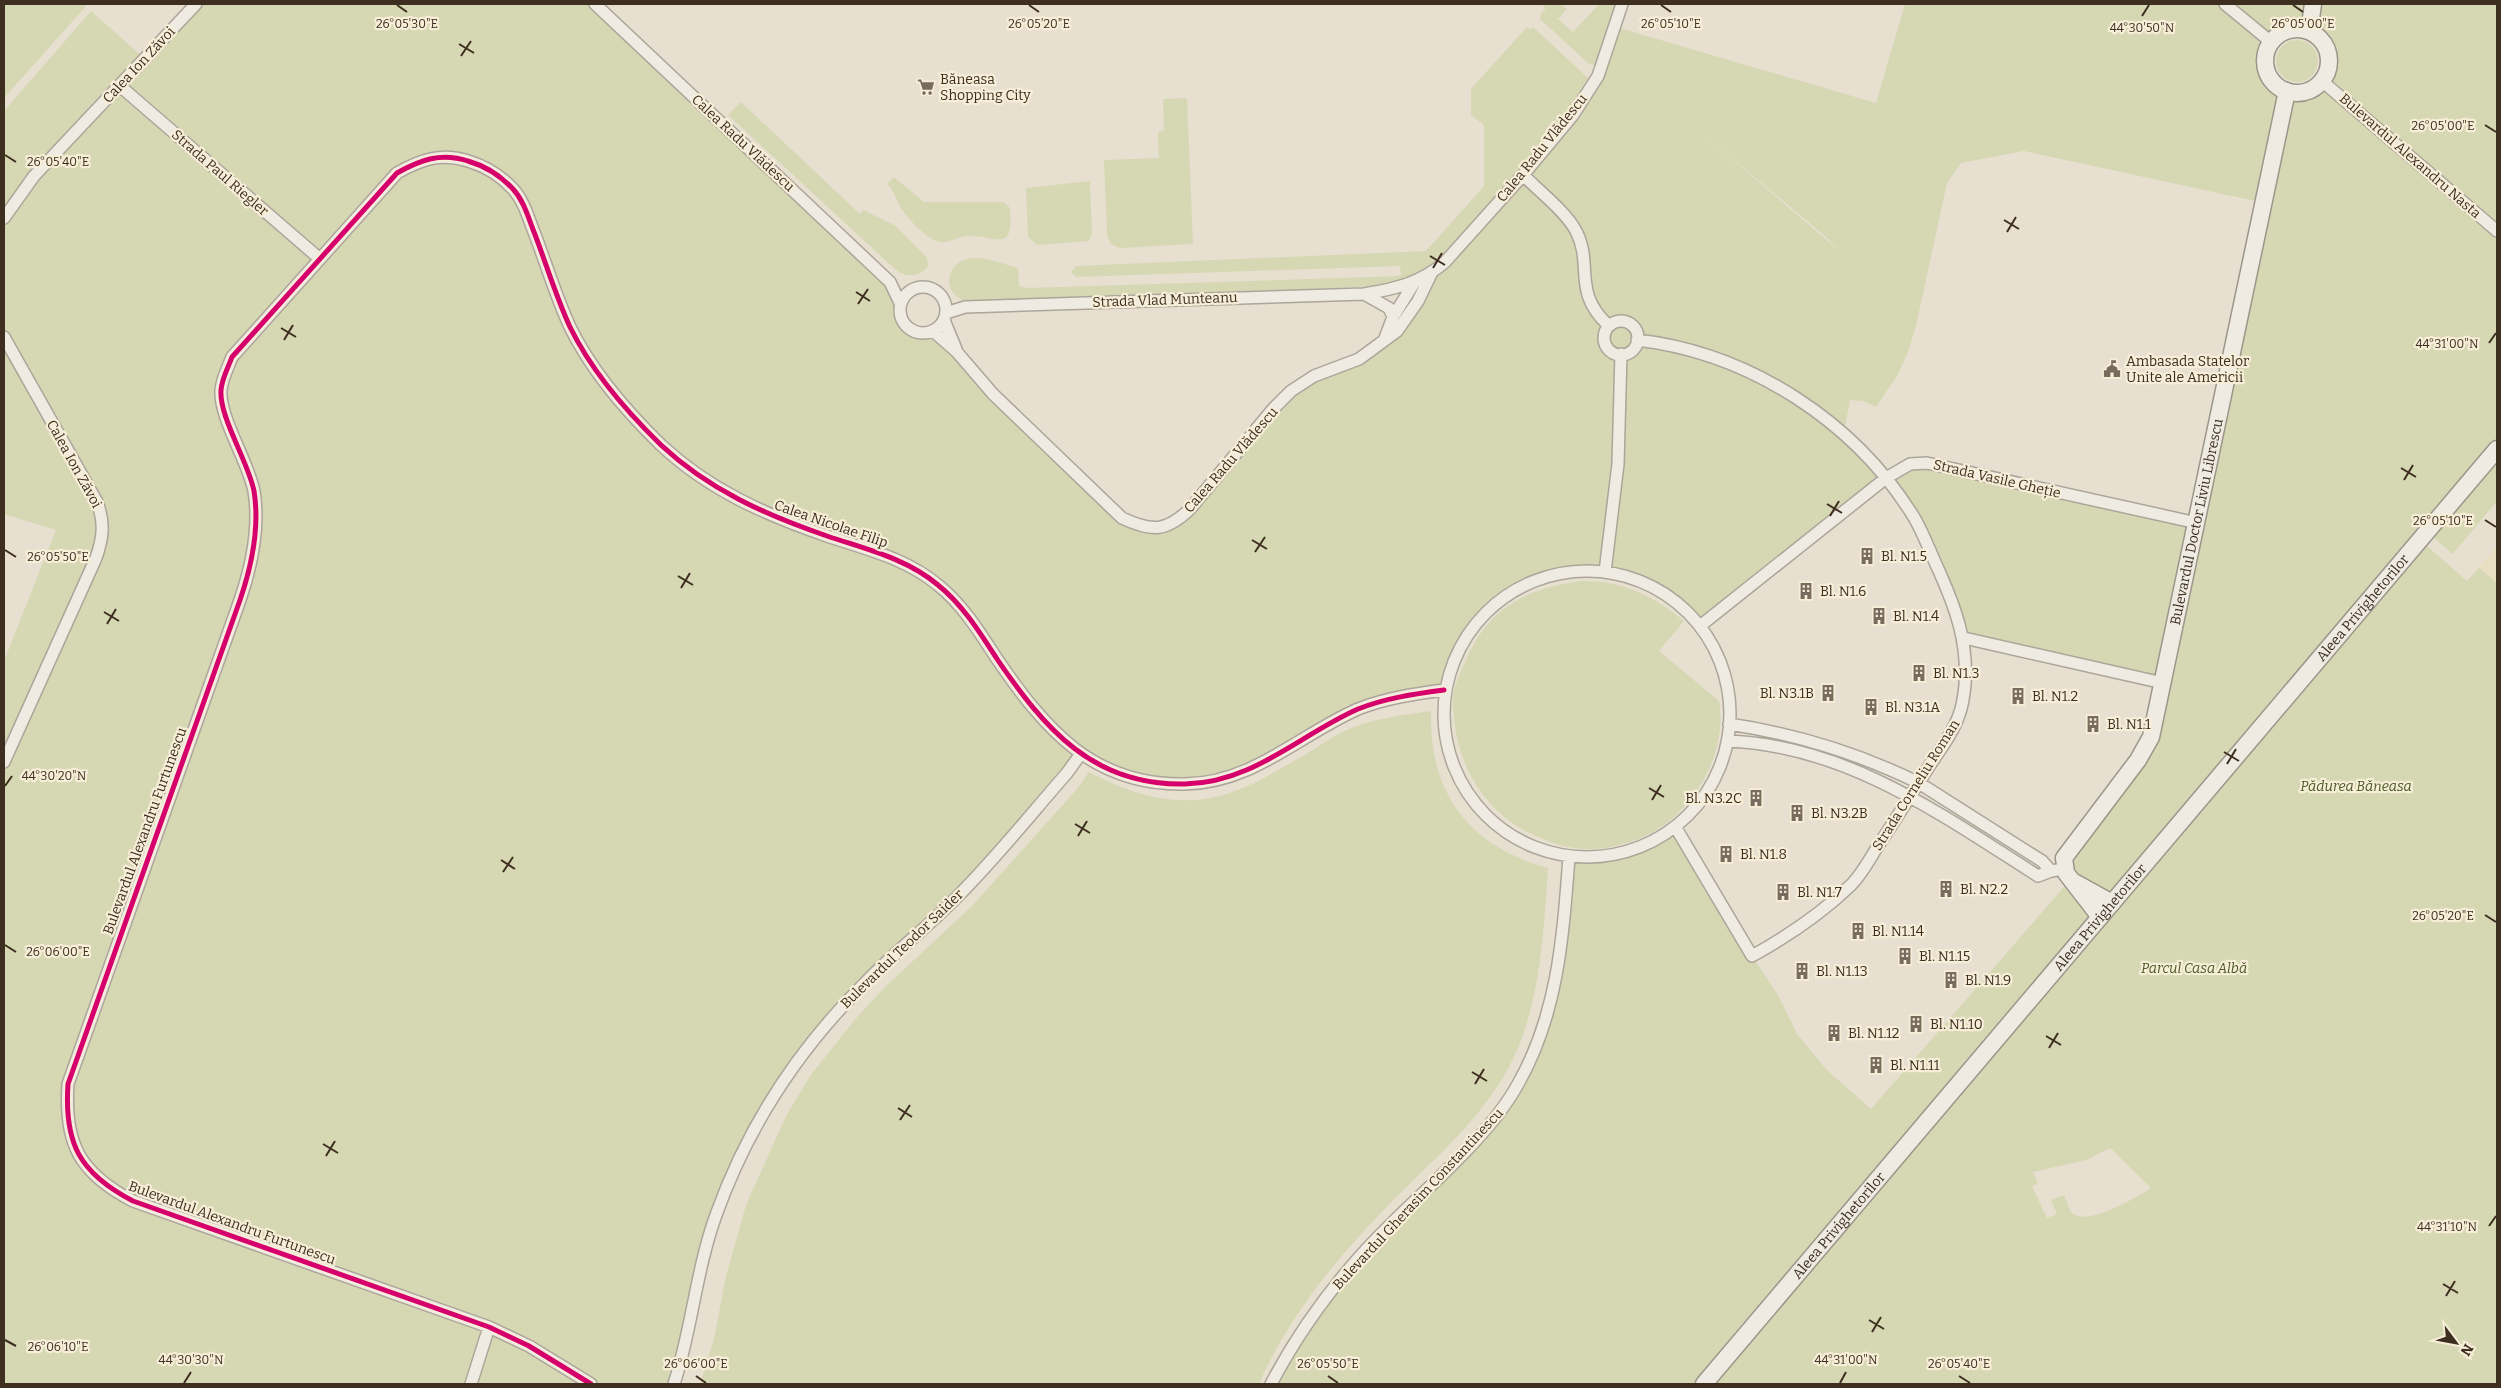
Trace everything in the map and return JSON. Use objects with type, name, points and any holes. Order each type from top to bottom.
[{"type":"street","name":"Calea Ion Zăvoi","points":[[4,218],[34,176],[196,4]]},
{"type":"street","name":"Calea Radu Vlădescu","points":[[595,4],[890,282],[900,303]]},
{"type":"street","name":"Calea Radu Vlădescu","points":[[933,331],[956,351],[993,394],[1122,518],[1137,525],[1152,528],[1176,522],[1190,509],[1273,409],[1292,391],[1314,376],[1359,359],[1397,331],[1406,319],[1431,274],[1523,175],[1573,115],[1598,76],[1622,4]]},
{"type":"street","points":[[2225,4],[2271,42]]},
{"type":"street","points":[[2294,29],[2298,24],[2303,4]]},
{"type":"street","points":[[2312,32],[2310,25],[2313,4]]},
{"type":"street","points":[[2294,29],[2312,32],[2321,39],[2328,53],[2329,65],[2322,81],[2312,89],[2302,92],[2286,91],[2272,81],[2266,71],[2266,53],[2271,42],[2279,34],[2294,29]]},
{"type":"street","name":"Bulevardul Alexandru Nasta","points":[[2322,81],[2497,231]]},
{"type":"street","name":"Strada Paul Riegler","points":[[120,86],[320,259]]},
{"type":"street","name":"Bulevardul Doctor Liviu Librescu","points":[[2062,873],[2064,858],[2068,851],[2145,749],[2151,737],[2286,91]]},
{"type":"street","name":"Calea Nicolae Filip","points":[[320,259],[397,173],[418,160],[438,157],[458,158],[480,164],[500,177],[514,191],[524,206],[563,310],[580,345],[595,370],[638,422],[690,470],[740,502],[768,515],[904,562],[940,586],[972,622],[1034,711],[1080,755],[1120,775],[1180,785],[1211,782],[1235,776],[1258,766],[1355,711],[1394,697],[1444,690]]},
{"type":"street","points":[[1523,175],[1576,230],[1581,248],[1586,292],[1596,313],[1609,326]]},
{"type":"street","name":"Bulevardul Alexandru Furtunescu","points":[[320,259],[232,358],[225,373],[221,390],[223,403],[254,491],[256,512],[253,554],[240,600],[68,1084],[66,1111],[69,1133],[90,1170],[110,1189],[133,1201],[489,1327],[529,1346],[591,1384]]},
{"type":"street","name":"Calea Radu Vlădescu","points":[[1364,294],[1414,283],[1431,274]]},
{"type":"street","name":"Calea Radu Vlădescu","points":[[890,282],[913,289]]},
{"type":"street","name":"Calea Radu Vlădescu","points":[[1383,342],[1393,317],[1414,283]]},
{"type":"street","points":[[928,288],[939,293],[944,301],[945,317],[933,331],[919,334],[907,328],[900,317],[900,303],[905,295],[913,289],[928,288]]},
{"type":"street","points":[[1393,289],[1404,298],[1406,319]]},
{"type":"street","points":[[1364,294],[1388,308],[1393,317]]},
{"type":"street","name":"Strada Vlad Munteanu","points":[[944,301],[965,307],[1364,294]]},
{"type":"street","name":"Strada Vlad Munteanu","points":[[945,317],[965,307]]},
{"type":"street","name":"Calea Radu Vlădescu","points":[[945,317],[956,351]]},
{"type":"street","points":[[1620,321],[1627,322],[1637,332],[1637,340],[1634,348],[1621,354],[1613,352],[1606,346],[1604,335],[1609,326],[1620,321]]},
{"type":"street","name":"Calea Ion Zăvoi","points":[[4,337],[97,502],[104,535],[96,558],[4,762]]},
{"type":"street","name":"Strada Corneliu Roman","points":[[1637,340],[1659,342],[1737,366],[1768,380],[1822,415],[1844,432],[1886,478],[1916,520],[1948,592],[1964,638],[1965,684],[1959,717],[1919,783],[1853,883],[1810,920],[1782,940],[1752,956],[1676,828]]},
{"type":"street","points":[[1605,572],[1618,464],[1621,354]]},
{"type":"street","name":"Aleea Privighetorilor","points":[[1704,1384],[2497,449]]},
{"type":"street","name":"Strada Vasile Gheție","points":[[1700,626],[1886,478],[1910,464],[1927,463],[2197,523]]},
{"type":"street","points":[[1580,571],[1605,572],[1636,580],[1669,597],[1700,626],[1715,651],[1722,668],[1728,694],[1729,724],[1727,741],[1712,782],[1702,799],[1676,828],[1631,851],[1595,858],[1569,857],[1549,852],[1506,831],[1489,817],[1474,799],[1452,758],[1446,738],[1444,690],[1462,645],[1478,620],[1497,602],[1523,586],[1551,575],[1580,571]]},
{"type":"street","points":[[1964,638],[2163,683]]},
{"type":"street","points":[[1729,724],[1831,746],[1878,764],[1919,783],[2112,903]]},
{"type":"street","points":[[1727,741],[1759,744],[1810,755],[1878,779],[1911,795],[2038,876],[2062,873]]},
{"type":"street","name":"Bulevardul Teodor Saider","points":[[674,1384],[704,1255],[716,1215],[759,1121],[784,1079],[834,1016],[864,984],[958,897],[1068,773],[1080,755]]},
{"type":"street","name":"Bulevardul Gherasim Constantinescu","points":[[1272,1384],[1287,1354],[1314,1313],[1348,1270],[1471,1143],[1500,1111],[1518,1086],[1535,1051],[1555,990],[1569,857]]},
{"type":"street","points":[[2062,873],[2100,917]]},
{"type":"street","points":[[471,1384],[489,1327]]},
{"type":"shaded area","points":[[2497,546],[2497,583],[2479,568]]},
{"type":"green space","points":[[4,4],[88,4],[4,98]]},
{"type":"green space","points":[[196,4],[595,4],[905,295],[900,304],[899,313],[901,321],[906,327],[921,333],[931,332],[940,327],[956,351],[1137,525],[1176,523],[1291,391],[1383,342],[1431,274],[1586,95],[1616,27],[1876,103],[1905,4],[2497,4],[2497,501],[2453,554],[2427,532],[2420,540],[2467,581],[2479,568],[2497,583],[2497,1384],[1271,1384],[1315,1313],[1500,1111],[1548,1017],[1569,857],[1598,857],[1625,852],[1651,842],[1676,828],[1752,956],[1778,995],[1797,1034],[1827,1070],[1871,1109],[2070,880],[2064,869],[2138,760],[2163,683],[1964,638],[1932,555],[1886,478],[1700,626],[1677,604],[1650,587],[1621,577],[1591,572],[1561,574],[1531,582],[1503,597],[1479,619],[1463,644],[1444,690],[1394,697],[1235,776],[1162,784],[1080,755],[958,897],[864,983],[784,1079],[716,1215],[674,1384],[4,1384],[4,661],[56,530],[4,514],[4,111],[91,11],[145,59]],"holes":[[[2301,29],[2314,34],[2323,43],[2328,54],[2325,76],[2317,85],[2307,91],[2293,92],[2280,88],[2271,80],[2266,70],[2269,48],[2276,38],[2287,32]],[[1693,126],[1825,236],[1840,252]],[[2024,151],[2264,203],[2197,523],[1910,464],[1886,478],[1844,432],[1850,400],[1863,401],[1876,407],[1897,376],[1908,352],[1916,326],[1947,183],[1961,163]],[[2110,1148],[2151,1188],[2112,1209],[2089,1216],[2079,1216],[2072,1213],[2064,1195],[2051,1200],[2057,1214],[2047,1218],[2032,1186],[2038,1184],[2033,1172],[2087,1160]]]},
{"type":"green space","points":[[1541,4],[1564,4],[1563,6],[1567,9],[1558,19],[1573,32],[1599,4],[1618,4],[1597,66],[1589,64],[1540,19],[1541,13],[1546,8]]},
{"type":"green space","points":[[1527,27],[1530,30],[1533,27],[1588,78],[1553,135],[1432,269],[1411,279],[1380,286],[972,302],[962,300],[955,295],[951,288],[949,280],[955,266],[973,258],[990,260],[1018,268],[1019,286],[1028,288],[1401,276],[1400,266],[1076,277],[1071,272],[1076,266],[1426,251],[1484,186],[1484,125],[1471,115],[1471,89]]},
{"type":"green space","points":[[2297,40],[2312,46],[2318,61],[2312,76],[2297,82],[2282,76],[2276,61],[2282,46]]},
{"type":"green space","points":[[1187,98],[1193,244],[1120,248],[1111,244],[1107,235],[1104,160],[1159,158],[1158,132],[1164,131],[1163,99]]},
{"type":"green space","points":[[741,102],[860,214],[863,210],[896,226],[927,257],[928,266],[925,270],[917,274],[908,275],[896,270],[728,115]]},
{"type":"green space","points":[[894,177],[924,202],[1004,202],[1010,208],[1011,222],[1009,232],[1002,239],[964,236],[947,242],[938,242],[917,227],[901,208],[887,184]]},
{"type":"green space","points":[[1090,181],[1092,234],[1089,241],[1037,245],[1028,237],[1026,188]]},
{"type":"green space","points":[[1581,581],[1610,583],[1636,591],[1661,604],[1684,621],[1659,651],[1719,701],[1720,716],[1720,732],[1717,747],[1706,776],[1678,813],[1662,826],[1644,836],[1624,844],[1595,849],[1570,847],[1538,837],[1520,828],[1491,804],[1469,773],[1457,737],[1453,707],[1453,694],[1459,675],[1473,646],[1492,619],[1513,603],[1532,593]]},
{"type":"green space","points":[[1431,711],[1432,741],[1437,767],[1446,791],[1459,812],[1476,831],[1496,846],[1520,858],[1548,868],[1541,952],[1531,1007],[1513,1060],[1499,1084],[1458,1136],[1394,1199],[1327,1274],[1283,1338],[1259,1384],[700,1384],[714,1339],[726,1276],[746,1205],[786,1116],[810,1076],[857,1017],[885,987],[973,905],[1077,789],[1089,772],[1124,788],[1160,798],[1197,800],[1216,797],[1258,781],[1335,736],[1359,725]]},
{"type":"cycle path","points":[[591,1384],[529,1346],[489,1327],[133,1201],[100,1179],[88,1167],[79,1154],[69,1123],[67,1105],[68,1084],[240,600],[254,546],[256,519],[254,491],[251,479],[224,413],[221,390],[224,377],[232,357],[397,173],[422,161],[449,157],[481,166],[503,180],[513,189],[523,204],[560,304],[588,360],[610,390],[661,445],[679,461],[739,500],[804,528],[885,555],[926,576],[947,593],[963,610],[1015,685],[1053,730],[1074,748],[1098,764],[1124,775],[1152,782],[1185,784],[1210,782],[1254,767],[1358,709],[1390,699],[1444,690]]},
{"type":"place","name":"Băneasa Shopping City","points":[[926,87]]},
{"type":"place","name":"Ambasada Statelor Unite ale Americii","points":[[2112,369]]},
{"type":"place","name":"Bl. N1.5","points":[[1867,556]]},
{"type":"place","name":"Bl. N1.6","points":[[1806,591]]},
{"type":"place","name":"Bl. N1.4","points":[[1879,616]]},
{"type":"place","name":"Bl. N1.3","points":[[1919,673]]},
{"type":"place","name":"Bl. N3.1B","points":[[1828,693]]},
{"type":"place","name":"Bl. N1.2","points":[[2018,696]]},
{"type":"place","name":"Bl. N3.1A","points":[[1871,707]]},
{"type":"place","name":"Bl. N1.1","points":[[2093,724]]},
{"type":"place","name":"Bl. N3.2C","points":[[1756,798]]},
{"type":"place","name":"Bl. N3.2B","points":[[1797,813]]},
{"type":"place","name":"Bl. N1.8","points":[[1726,854]]},
{"type":"place","name":"Bl. N2.2","points":[[1946,889]]},
{"type":"place","name":"Bl. N1.7","points":[[1783,892]]},
{"type":"place","name":"Bl. N1.14","points":[[1858,931]]},
{"type":"place","name":"Bl. N1.15","points":[[1905,956]]},
{"type":"place","name":"Bl. N1.13","points":[[1802,971]]},
{"type":"place","name":"Bl. N1.9","points":[[1951,980]]},
{"type":"place","name":"Bl. N1.10","points":[[1916,1024]]},
{"type":"place","name":"Bl. N1.12","points":[[1834,1033]]},
{"type":"place","name":"Bl. N1.11","points":[[1876,1065]]},
{"type":"park label","name":"Pădurea Băneasa","points":[[2356,786]]},
{"type":"park label","name":"Parcul Casa Albă","points":[[2194,968]]}]
